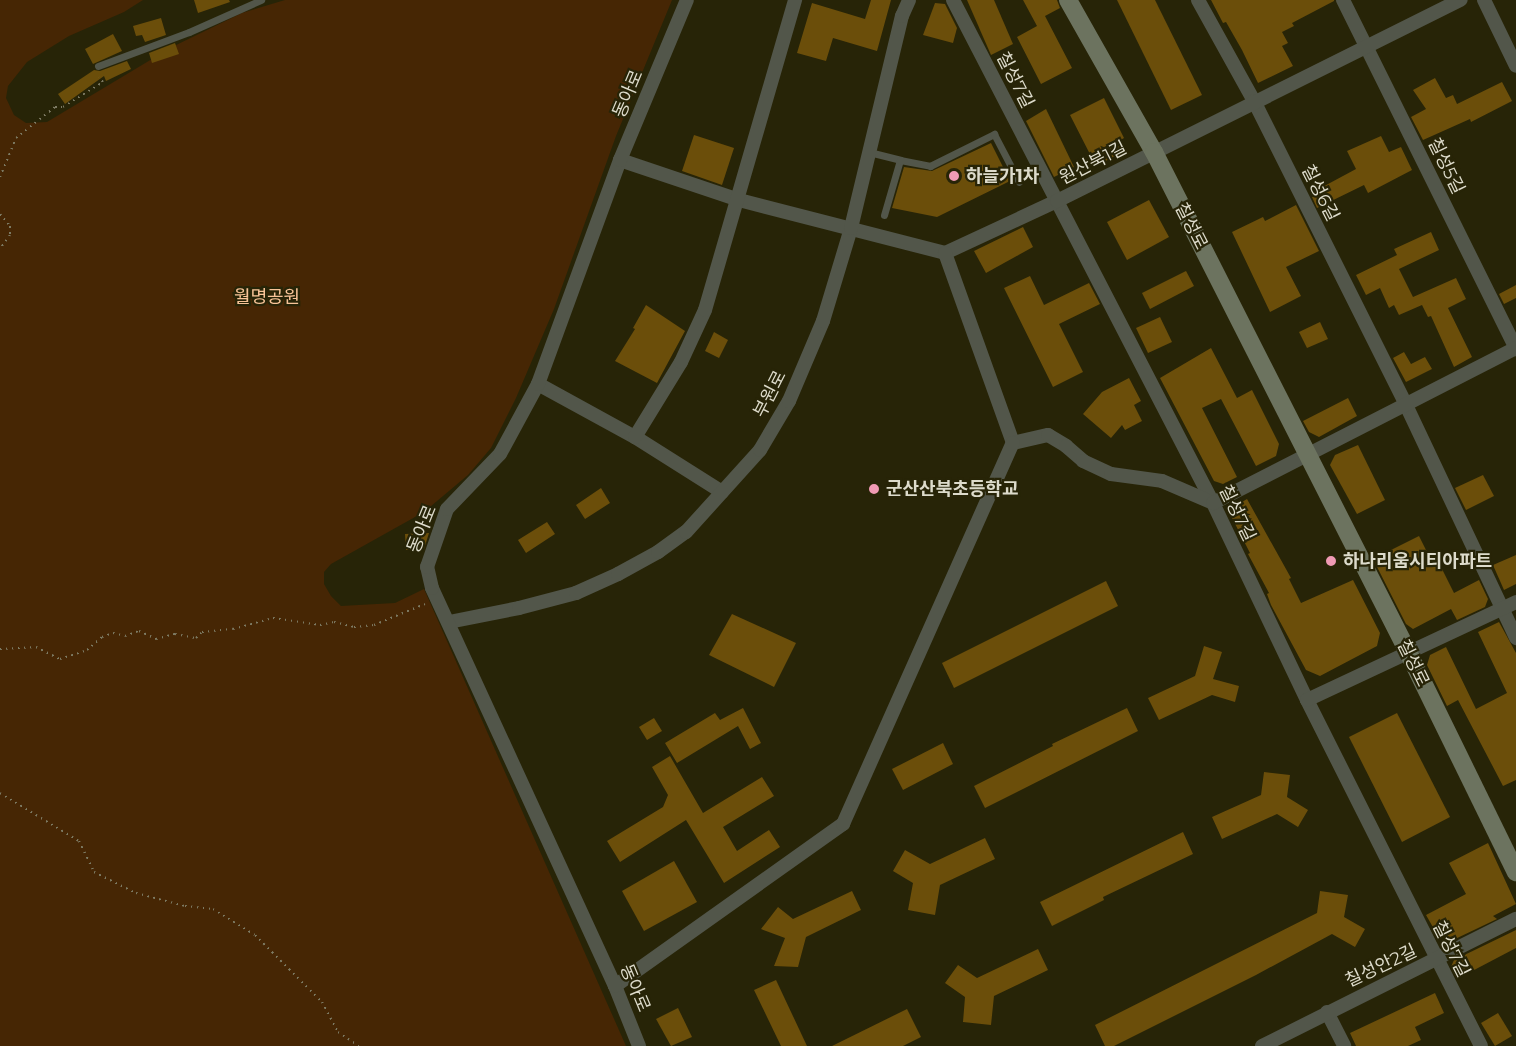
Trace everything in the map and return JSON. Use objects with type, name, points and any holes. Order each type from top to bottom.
[{"type":"street","name":"동아로","points":[[639,1046],[615,986],[438,600],[427,567],[447,509],[500,454],[538,384],[620,160],[687,0]]},
{"type":"street","points":[[635,437],[681,362],[705,310],[739,200],[795,0]]},
{"type":"street","name":"부원로","points":[[449,622],[519,608],[576,593],[658,552],[686,532],[760,450],[789,401],[823,321],[851,228],[902,16],[909,0]]},
{"type":"street","name":"칠성7길","points":[[953,0],[1213,503],[1307,700],[1481,1046]]},
{"type":"street","name":"칠성로","points":[[1068,0],[1154,152],[1409,654],[1516,872]]},
{"type":"street","name":"칠성6길","points":[[1198,0],[1254,101],[1406,405],[1516,638]]},
{"type":"street","name":"칠성5길","points":[[1342,0],[1516,348],[1406,405]]},
{"type":"street","name":"원산북1길","points":[[945,253],[1057,201],[1461,0]]},
{"type":"street","points":[[1484,0],[1516,66]]},
{"type":"street","points":[[615,986],[843,824],[1013,443],[945,253],[739,200],[620,160]]},
{"type":"street","points":[[538,384],[635,437],[722,492]]},
{"type":"street","points":[[1013,443],[1048,435],[1066,446],[1083,461],[1111,474],[1162,481],[1213,503],[1406,405]]},
{"type":"street","points":[[1307,700],[1516,602]]},
{"type":"street","name":"칠성안2길","points":[[1262,1046],[1516,919]]},
{"type":"street","points":[[1327,1012],[1344,1046]]},
{"type":"lane","points":[[98,66],[189,32],[261,0]]},
{"type":"lane","points":[[869,152],[930,166],[994,134],[1019,182]]},
{"type":"lane","points":[[884,215],[900,160]]},
{"type":"path","points":[[0,177],[16,138],[22,132],[55,107],[63,107],[103,82],[94,69],[98,66]]},
{"type":"path","points":[[0,214],[10,226],[10,235],[0,249]]},
{"type":"path","points":[[0,649],[36,647],[60,659],[87,650],[102,637],[113,633],[125,636],[139,631],[156,639],[175,634],[196,638],[202,632],[233,628],[273,618],[320,625],[334,622],[347,627],[374,625],[438,600]]},
{"type":"path","points":[[0,793],[79,841],[94,872],[136,893],[185,906],[213,909],[255,934],[322,1002],[338,1032],[359,1046]]},
{"type":"green space","name":"월명공원","points":[[0,0],[143,0],[124,12],[69,36],[27,62],[8,86],[6,98],[14,115],[26,123],[47,122],[172,47],[242,13],[285,0],[672,0],[616,136],[554,309],[516,398],[491,448],[468,475],[424,512],[331,564],[324,572],[324,584],[341,606],[395,603],[424,589],[626,1046],[0,1046]]},
{"type":"building","points":[[194,0],[229,0],[230,2],[198,13]]},
{"type":"building","points":[[871,0],[891,0],[877,51],[833,38],[826,61],[797,53],[812,3],[865,19]]},
{"type":"building","points":[[967,0],[994,0],[1013,44],[991,55]]},
{"type":"building","points":[[1023,0],[1057,0],[1060,8],[1045,16],[1072,68],[1041,84],[1017,37],[1037,26]]},
{"type":"building","points":[[1117,0],[1155,0],[1202,95],[1171,110]]},
{"type":"building","points":[[1211,0],[1334,1],[1292,23],[1294,26],[1282,32],[1288,43],[1282,46],[1293,66],[1258,83],[1242,50],[1226,22],[1223,23]]},
{"type":"building","points":[[935,3],[945,4],[957,28],[953,43],[923,35]]},
{"type":"building","points":[[161,18],[166,35],[145,42],[142,35],[136,36],[133,26]]},
{"type":"building","points":[[113,34],[122,51],[93,64],[85,49]]},
{"type":"building","points":[[175,43],[179,54],[152,63],[149,53]]},
{"type":"building","points":[[127,61],[131,69],[106,81],[104,76],[65,104],[58,94],[94,70],[100,71]]},
{"type":"building","points":[[1435,78],[1446,98],[1453,95],[1457,104],[1502,82],[1512,101],[1471,122],[1470,119],[1423,140],[1411,117],[1426,109],[1413,90]]},
{"type":"building","points":[[1104,98],[1124,138],[1117,142],[1123,152],[1096,166],[1070,115]]},
{"type":"building","points":[[1046,109],[1074,167],[1054,177],[1026,121]]},
{"type":"building","points":[[694,135],[734,148],[722,185],[682,171]]},
{"type":"building","points":[[1381,136],[1389,152],[1401,147],[1412,170],[1368,193],[1364,185],[1317,208],[1312,197],[1317,195],[1315,191],[1356,169],[1347,151]]},
{"type":"building","name":"하늘가1차","points":[[991,143],[1010,181],[937,217],[892,208],[904,167],[932,171]]},
{"type":"building","points":[[1149,200],[1169,237],[1127,260],[1107,222]]},
{"type":"building","points":[[1296,205],[1319,251],[1286,267],[1301,296],[1270,312],[1232,232],[1263,217],[1265,221]]},
{"type":"building","points":[[1023,227],[1033,247],[986,273],[974,251]]},
{"type":"building","points":[[1431,232],[1439,250],[1399,269],[1413,297],[1456,278],[1466,299],[1448,308],[1472,357],[1454,367],[1431,316],[1428,317],[1422,305],[1399,315],[1394,305],[1389,308],[1380,288],[1366,295],[1356,275],[1397,255],[1394,249]]},
{"type":"building","points":[[1186,271],[1194,286],[1150,309],[1142,293]]},
{"type":"building","points":[[1030,276],[1044,305],[1089,283],[1100,304],[1059,324],[1083,372],[1053,387],[1004,288]]},
{"type":"building","points":[[1516,285],[1516,298],[1504,304],[1499,294]]},
{"type":"building","points":[[646,305],[685,331],[657,383],[615,361],[635,329],[633,328]]},
{"type":"building","points":[[1160,317],[1172,342],[1148,353],[1136,328]]},
{"type":"building","points":[[1320,322],[1328,339],[1307,348],[1299,332]]},
{"type":"building","points":[[714,332],[728,340],[719,358],[705,351]]},
{"type":"building","points":[[1211,348],[1237,398],[1252,390],[1279,444],[1276,456],[1256,466],[1221,399],[1202,408],[1237,477],[1223,484],[1214,481],[1160,378]]},
{"type":"building","points":[[1404,352],[1411,364],[1425,357],[1432,369],[1406,382],[1393,358]]},
{"type":"building","points":[[1129,378],[1141,401],[1134,405],[1142,421],[1125,430],[1122,425],[1111,438],[1083,414],[1102,392]]},
{"type":"building","points":[[1348,398],[1357,416],[1319,437],[1309,432],[1303,421]]},
{"type":"building","points":[[1358,445],[1385,500],[1357,514],[1330,465],[1335,455]]},
{"type":"building","points":[[1483,475],[1494,496],[1466,510],[1455,488]]},
{"type":"building","points":[[601,488],[610,503],[585,519],[576,505]]},
{"type":"building","points":[[1247,499],[1291,578],[1289,579],[1301,603],[1353,580],[1380,633],[1377,646],[1320,676],[1306,670],[1271,605],[1267,594],[1269,593],[1230,514],[1232,508]]},
{"type":"building","points":[[547,522],[555,534],[526,553],[518,540]]},
{"type":"building","points":[[429,533],[424,549],[406,550],[405,534]]},
{"type":"building","points":[[1419,536],[1432,562],[1437,559],[1454,593],[1479,580],[1488,599],[1485,607],[1457,620],[1451,609],[1413,629],[1406,624],[1373,559]]},
{"type":"building","points":[[1516,555],[1516,584],[1504,590],[1493,565]]},
{"type":"building","points":[[1106,581],[1118,606],[954,688],[942,663]]},
{"type":"building","points":[[732,614],[796,643],[774,687],[709,655]]},
{"type":"building","points":[[1499,622],[1516,653],[1516,780],[1503,786],[1458,700],[1447,706],[1427,665],[1430,655],[1446,647],[1476,709],[1507,693],[1478,632]]},
{"type":"building","points":[[1204,646],[1222,652],[1213,679],[1239,686],[1235,702],[1212,695],[1159,720],[1148,698],[1195,676]]},
{"type":"building","points":[[743,708],[761,743],[750,749],[738,726],[677,763],[665,743],[715,713],[720,720]]},
{"type":"building","points":[[1127,708],[1138,731],[985,808],[974,786],[1053,746],[1052,744]]},
{"type":"building","points":[[1397,713],[1450,817],[1402,842],[1349,737]]},
{"type":"building","points":[[654,718],[662,731],[647,740],[639,727]]},
{"type":"building","points":[[943,743],[953,764],[903,790],[892,769]]},
{"type":"building","points":[[670,756],[703,813],[762,777],[774,796],[723,827],[737,851],[769,830],[780,847],[724,883],[686,820],[620,862],[607,841],[663,807],[668,795],[652,767]]},
{"type":"building","points":[[1264,772],[1290,775],[1287,797],[1308,810],[1298,827],[1277,814],[1222,839],[1212,817],[1261,795]]},
{"type":"building","points":[[1183,832],[1193,854],[1103,897],[1104,900],[1052,926],[1040,902]]},
{"type":"building","points":[[985,838],[995,859],[940,885],[935,915],[908,910],[913,883],[893,871],[905,850],[930,864]]},
{"type":"building","points":[[1488,843],[1516,904],[1493,916],[1497,919],[1453,940],[1438,936],[1426,915],[1466,894],[1449,863]]},
{"type":"building","points":[[674,861],[697,902],[644,931],[622,891]]},
{"type":"building","points":[[852,891],[861,910],[806,937],[798,967],[774,966],[785,938],[761,929],[778,907],[793,919]]},
{"type":"building","points":[[1320,891],[1348,895],[1344,917],[1365,929],[1355,947],[1332,934],[1114,1046],[1105,1046],[1095,1025],[1317,913]]},
{"type":"building","points":[[1516,930],[1516,948],[1457,979],[1451,967],[1454,960]]},
{"type":"building","points":[[1038,949],[1048,970],[994,996],[991,1025],[963,1022],[965,997],[945,983],[958,965],[977,978]]},
{"type":"building","points":[[776,980],[807,1046],[781,1046],[754,990]]},
{"type":"building","points":[[1435,993],[1444,1013],[1415,1027],[1421,1040],[1408,1046],[1356,1046],[1350,1033]]},
{"type":"building","points":[[678,1008],[692,1037],[671,1046],[656,1019]]},
{"type":"building","points":[[907,1009],[921,1037],[903,1046],[832,1046]]},
{"type":"building","points":[[1498,1013],[1512,1036],[1495,1046],[1481,1023]]},
{"type":"place","name":"하늘가1차","points":[[954,176]]},
{"type":"place","name":"군산산북초등학교","points":[[874,489]]},
{"type":"place","name":"하나리움시티아파트","points":[[1331,561]]}]
